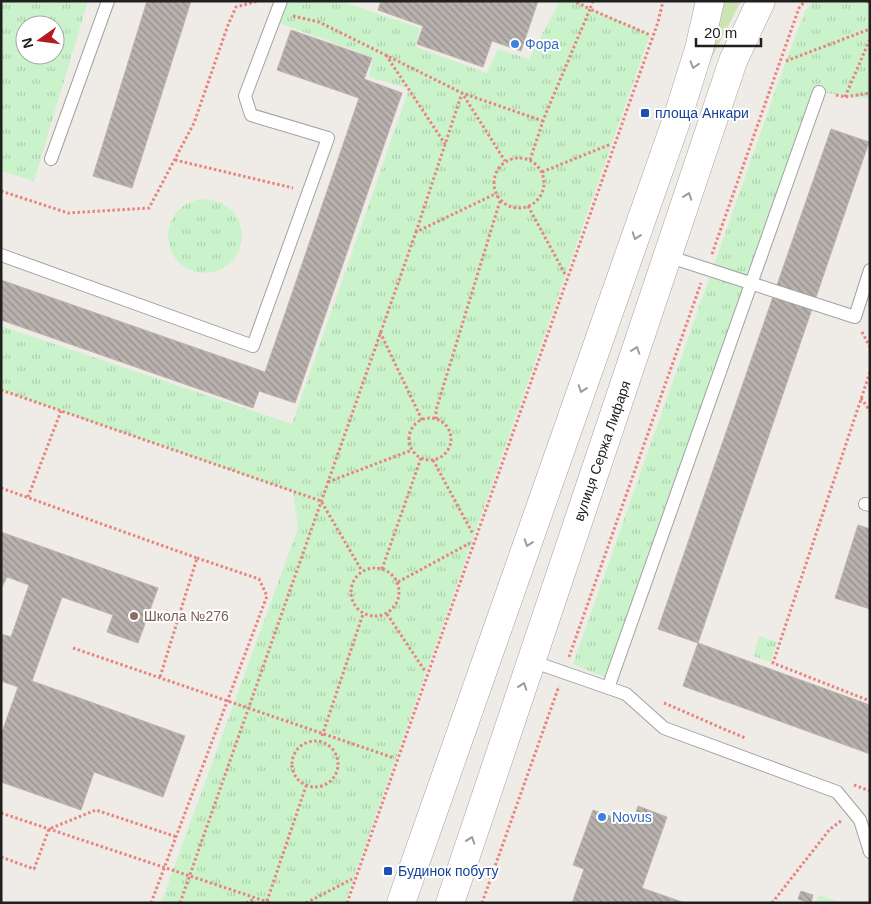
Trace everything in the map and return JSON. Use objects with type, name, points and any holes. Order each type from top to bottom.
[{"type":"street","points":[[402,903],[678,116],[699,49],[710,1]]},
{"type":"street","name":"вулиця Сержа Лифаря","points":[[450,903],[734,61],[761,1]]},
{"type":"lane","points":[[51,159],[108,1]]},
{"type":"lane","points":[[1,255],[253,346],[328,138],[251,114],[245,96],[279,7]]},
{"type":"lane","points":[[608,688],[819,92]]},
{"type":"lane","points":[[668,256],[855,317],[870,270]]},
{"type":"lane","points":[[531,661],[626,694],[664,728],[837,792],[860,820],[870,852]]},
{"type":"path","points":[[1,192],[68,213],[149,208],[194,122],[236,7],[258,1]]},
{"type":"path","points":[[574,1],[650,35]]},
{"type":"path","points":[[530,160],[543,121],[593,1]]},
{"type":"path","points":[[347,903],[658,22],[663,1]]},
{"type":"path","points":[[710,260],[799,8],[805,1]]},
{"type":"path","points":[[279,7],[319,22],[462,93],[543,121]]},
{"type":"path","points":[[786,61],[870,29]]},
{"type":"path","points":[[845,97],[870,39]]},
{"type":"path","points":[[386,54],[445,145]]},
{"type":"path","points":[[819,92],[845,97],[870,93]]},
{"type":"path","points":[[180,903],[416,232],[462,93]]},
{"type":"path","points":[[462,93],[506,161]]},
{"type":"path","points":[[542,172],[611,144]]},
{"type":"path","points":[[522,158],[530,160],[542,172],[544,180],[541,196],[528,206],[514,208],[500,201],[494,189],[495,173],[506,161],[522,158]]},
{"type":"path","points":[[174,160],[308,192]]},
{"type":"path","points":[[416,232],[493,195],[497,196]]},
{"type":"path","points":[[436,420],[436,410],[500,201]]},
{"type":"path","points":[[528,206],[565,274]]},
{"type":"path","points":[[482,903],[703,279]]},
{"type":"path","points":[[380,332],[422,420]]},
{"type":"path","points":[[870,372],[773,663],[870,701]]},
{"type":"path","points":[[1,390],[321,501],[362,572]]},
{"type":"path","points":[[861,398],[870,411]]},
{"type":"path","points":[[28,497],[61,411]]},
{"type":"path","points":[[422,420],[436,420],[447,428],[450,441],[445,454],[433,460],[421,458],[412,450],[410,432],[422,420]]},
{"type":"path","points":[[328,482],[412,450]]},
{"type":"path","points":[[382,569],[421,458]]},
{"type":"path","points":[[433,460],[473,534]]},
{"type":"path","points":[[1,488],[259,579],[267,596],[151,903]]},
{"type":"path","points":[[398,582],[470,543]]},
{"type":"path","points":[[160,678],[197,558]]},
{"type":"path","points":[[368,569],[382,569],[389,572],[398,582],[399,596],[397,603],[387,614],[379,616],[363,614],[352,601],[352,584],[362,572],[368,569]]},
{"type":"path","points":[[320,741],[363,614]]},
{"type":"path","points":[[387,614],[425,671]]},
{"type":"path","points":[[73,648],[322,735],[394,758]]},
{"type":"path","points":[[656,699],[754,741]]},
{"type":"path","points":[[320,741],[333,749],[339,763],[338,771],[328,784],[314,788],[306,786],[300,782],[292,769],[294,753],[305,742],[320,741]]},
{"type":"path","points":[[852,784],[870,791]]},
{"type":"path","points":[[1,813],[269,902],[306,786]]},
{"type":"path","points":[[1,857],[34,869],[49,829],[96,810],[177,837]]},
{"type":"path","points":[[772,903],[830,829],[854,812]]},
{"type":"path","points":[[306,903],[352,878]]},
{"type":"path","points":[[246,903],[256,899]]},
{"type":"green space","points":[[1,1],[88,1],[34,181],[1,171]]},
{"type":"green space","points":[[284,1],[341,1],[420,28],[416,47],[487,73],[498,49],[529,59],[560,1],[575,1],[650,35],[345,903],[161,903],[298,528],[293,492],[1,390],[1,326],[292,424],[409,89],[369,77],[373,57],[273,21]]},
{"type":"green space","points":[[721,1],[741,1],[707,67]]},
{"type":"green space","points":[[813,1],[870,1],[870,99],[819,92],[611,680],[573,664],[786,61],[805,11]]},
{"type":"green space","points":[[205,199],[219,202],[231,210],[239,222],[242,236],[239,250],[231,262],[219,270],[205,273],[191,270],[179,262],[171,250],[168,236],[171,222],[179,210],[191,202]]},
{"type":"green space","points":[[759,636],[777,642],[771,662],[753,656]]},
{"type":"green space","points":[[819,895],[842,903],[816,903]]},
{"type":"building","points":[[147,1],[191,1],[132,188],[93,176]]},
{"type":"building","points":[[381,1],[538,1],[521,51],[492,41],[483,67],[417,44],[423,26],[378,10]]},
{"type":"building","points":[[291,30],[372,58],[364,79],[402,93],[295,403],[259,391],[253,408],[1,320],[1,280],[265,372],[359,98],[277,70]]},
{"type":"building","points":[[831,129],[869,142],[698,643],[658,629]]},
{"type":"building","points":[[858,525],[870,529],[870,609],[835,598]]},
{"type":"building","points":[[1,532],[158,588],[138,643],[107,632],[113,615],[62,597],[32,681],[185,736],[163,797],[94,772],[81,810],[1,782],[1,735],[18,687],[1,681],[1,634],[11,637],[29,585],[7,577],[1,589]]},
{"type":"building","points":[[698,643],[870,705],[870,754],[683,686]]},
{"type":"building","points":[[638,806],[667,817],[642,888],[685,903],[572,903],[584,869],[573,865],[593,810],[632,824]]},
{"type":"building","points":[[801,891],[813,895],[811,903],[798,899]]},
{"type":"place","name":"Фора","points":[[515,44]]},
{"type":"place","name":"площа Анкари","points":[[645,113]]},
{"type":"place","name":"Школа №276","points":[[134,616]]},
{"type":"place","name":"Novus","points":[[602,817]]},
{"type":"place","name":"Будинок побуту","points":[[388,871]]}]
